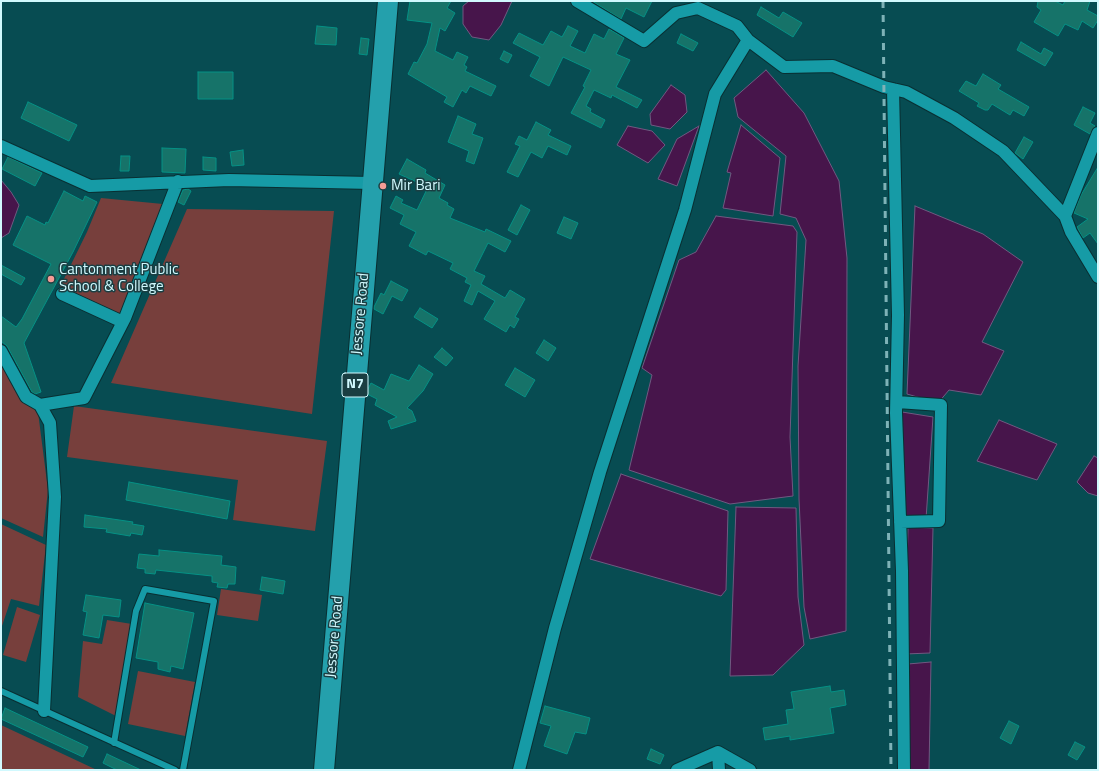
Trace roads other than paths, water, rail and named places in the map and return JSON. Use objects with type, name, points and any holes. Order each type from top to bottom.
[{"type":"highway","name":"Jessore Road","points":[[324,770],[388,1]]},
{"type":"street","points":[[577,1],[644,41],[676,13],[698,8],[737,26],[748,40],[784,67],[833,66],[893,89],[906,92],[954,118],[1004,151],[1065,216],[1071,232],[1098,277]]},
{"type":"street","points":[[519,770],[555,628],[600,472],[685,210],[715,94],[748,40]]},
{"type":"street","points":[[893,89],[898,315],[897,402],[904,770]]},
{"type":"street","points":[[1065,216],[1098,133]]},
{"type":"street","points":[[1,146],[90,186],[178,181],[229,180],[372,183]]},
{"type":"street","points":[[40,406],[84,398],[123,322],[178,181]]},
{"type":"street","points":[[62,294],[123,322]]},
{"type":"street","points":[[1,351],[26,397],[40,406],[50,423],[55,497],[44,711]]},
{"type":"street","points":[[897,402],[941,404],[939,521],[900,522]]},
{"type":"street","points":[[677,770],[718,752]]},
{"type":"street","points":[[718,752],[719,770]]},
{"type":"street","points":[[718,752],[750,770]]},
{"type":"lane","points":[[114,743],[136,611],[145,590],[214,601],[183,770]]},
{"type":"lane","points":[[1,691],[175,770]]},
{"type":"railway","points":[[883,1],[891,770]]},
{"type":"place","name":"Mir Bari","points":[[383,186]]},
{"type":"place","name":"Cantonment Public School & College","points":[[51,279]]}]
